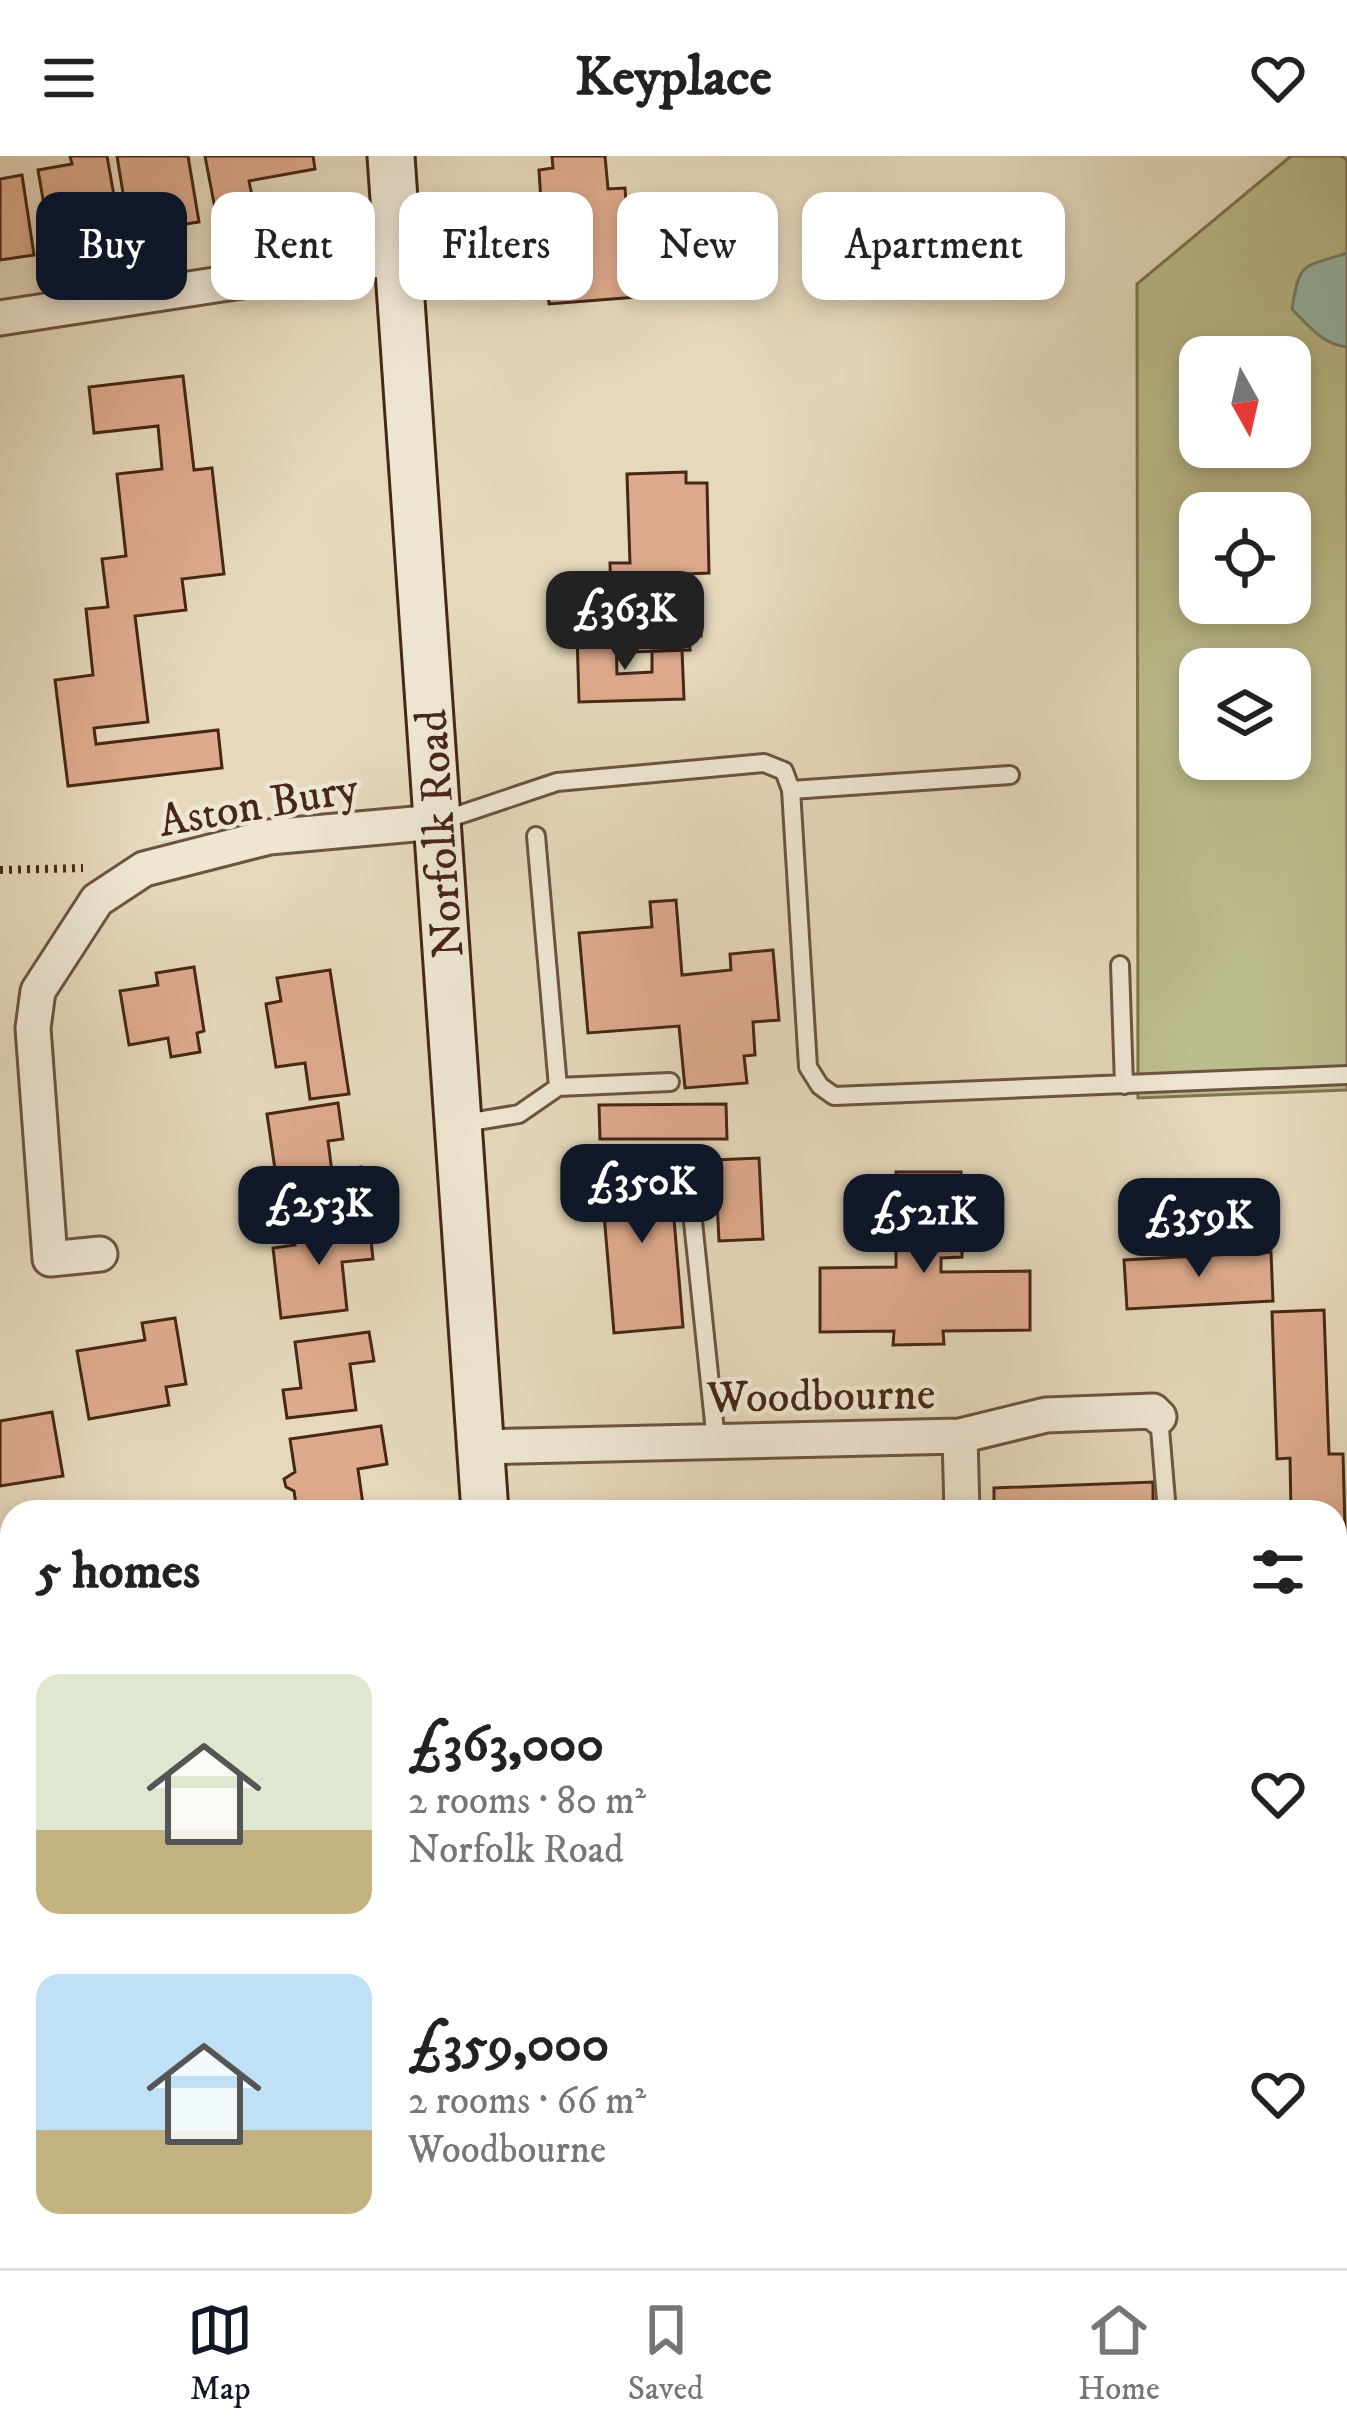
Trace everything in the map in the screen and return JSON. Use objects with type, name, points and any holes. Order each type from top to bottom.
[{"type":"main road","name":"Norfolk Road","points":[[391,156],[484,1500]]},
{"type":"street","points":[[0,318],[398,257]]},
{"type":"street","name":"Aston Bury","points":[[100,1254],[50,1258],[33,1028],[38,992],[97,900],[144,868],[269,837],[437,822]]},
{"type":"street","name":"Woodbourne","points":[[480,1447],[960,1436],[1046,1415],[1153,1412],[1159,1417]]},
{"type":"street","points":[[960,1436],[962,1500]]},
{"type":"lane","points":[[437,822],[557,782],[764,763],[784,771],[791,790],[808,1067],[820,1086],[834,1096],[1347,1075]]},
{"type":"lane","points":[[791,790],[1010,775]]},
{"type":"lane","points":[[536,836],[558,1087]]},
{"type":"lane","points":[[1120,965],[1124,1085]]},
{"type":"lane","points":[[458,1124],[519,1114],[558,1087],[670,1082]]},
{"type":"lane","points":[[688,1174],[716,1441]]},
{"type":"lane","points":[[1159,1417],[1166,1500]]},
{"type":"path","points":[[0,870],[144,868]]},
{"type":"shaded area","points":[[1291,156],[1341,156],[1347,160],[1347,1090],[1138,1098],[1137,284]]},
{"type":"shaded area","points":[[1347,253],[1347,347],[1323,338],[1292,309],[1306,268]]},
{"type":"building","points":[[70,156],[107,156],[113,192],[42,192],[38,170],[72,164]]},
{"type":"building","points":[[117,156],[188,156],[199,222],[187,224],[187,192],[123,192]]},
{"type":"building","points":[[205,156],[313,156],[315,169],[249,181],[251,192],[212,192]]},
{"type":"building","points":[[552,156],[605,156],[608,189],[625,188],[625,192],[617,192],[617,299],[549,304],[549,300],[593,300],[593,192],[540,192],[539,170],[553,168]]},
{"type":"building","points":[[22,175],[34,255],[0,260],[0,179]]},
{"type":"building","points":[[183,376],[194,470],[212,468],[224,574],[182,579],[186,610],[135,616],[148,722],[94,728],[96,744],[218,730],[222,768],[68,786],[55,680],[93,675],[86,609],[108,607],[102,559],[126,556],[117,474],[162,469],[158,426],[94,433],[89,387]]},
{"type":"building","points":[[686,472],[686,483],[707,483],[709,573],[686,574],[686,596],[700,596],[701,636],[689,636],[690,650],[633,652],[631,604],[611,604],[610,563],[630,563],[627,474]]},
{"type":"building","points":[[616,633],[617,674],[652,672],[652,651],[682,650],[684,699],[579,702],[577,634]]},
{"type":"building","points":[[676,900],[682,975],[731,970],[730,954],[773,950],[779,1020],[753,1022],[755,1055],[744,1056],[747,1083],[685,1088],[679,1026],[588,1033],[579,933],[652,927],[650,902]]},
{"type":"building","points":[[194,967],[204,1031],[197,1033],[200,1052],[171,1057],[168,1038],[129,1045],[120,991],[158,985],[156,973]]},
{"type":"building","points":[[330,970],[349,1094],[310,1099],[305,1063],[276,1067],[266,1004],[281,1001],[277,978]]},
{"type":"building","points":[[338,1103],[343,1139],[328,1141],[332,1172],[361,1167],[367,1205],[282,1218],[267,1114]]},
{"type":"building","points":[[726,1104],[727,1139],[600,1139],[599,1105]]},
{"type":"building","points":[[759,1158],[763,1239],[719,1241],[715,1160]]},
{"type":"building","points":[[669,1159],[683,1327],[614,1333],[600,1166]]},
{"type":"building","points":[[896,1172],[961,1172],[962,1257],[941,1258],[941,1272],[1030,1271],[1030,1330],[943,1331],[944,1344],[893,1345],[894,1331],[820,1332],[820,1268],[896,1267]]},
{"type":"building","points":[[369,1221],[373,1259],[342,1262],[347,1310],[281,1318],[273,1248],[295,1245],[293,1230]]},
{"type":"building","points":[[1271,1252],[1273,1301],[1127,1309],[1124,1260]]},
{"type":"building","points":[[1324,1310],[1329,1454],[1343,1454],[1344,1500],[1291,1500],[1290,1458],[1277,1459],[1272,1312]]},
{"type":"building","points":[[175,1318],[186,1384],[166,1387],[169,1405],[89,1419],[77,1351],[145,1340],[142,1323]]},
{"type":"building","points":[[369,1332],[374,1361],[350,1364],[356,1410],[287,1418],[283,1390],[301,1388],[295,1342]]},
{"type":"building","points":[[52,1412],[63,1476],[0,1486],[0,1421]]},
{"type":"building","points":[[381,1426],[387,1464],[358,1469],[362,1500],[295,1500],[284,1479],[295,1472],[290,1439]]},
{"type":"building","points":[[1153,1482],[1153,1500],[994,1500],[994,1488]]}]
